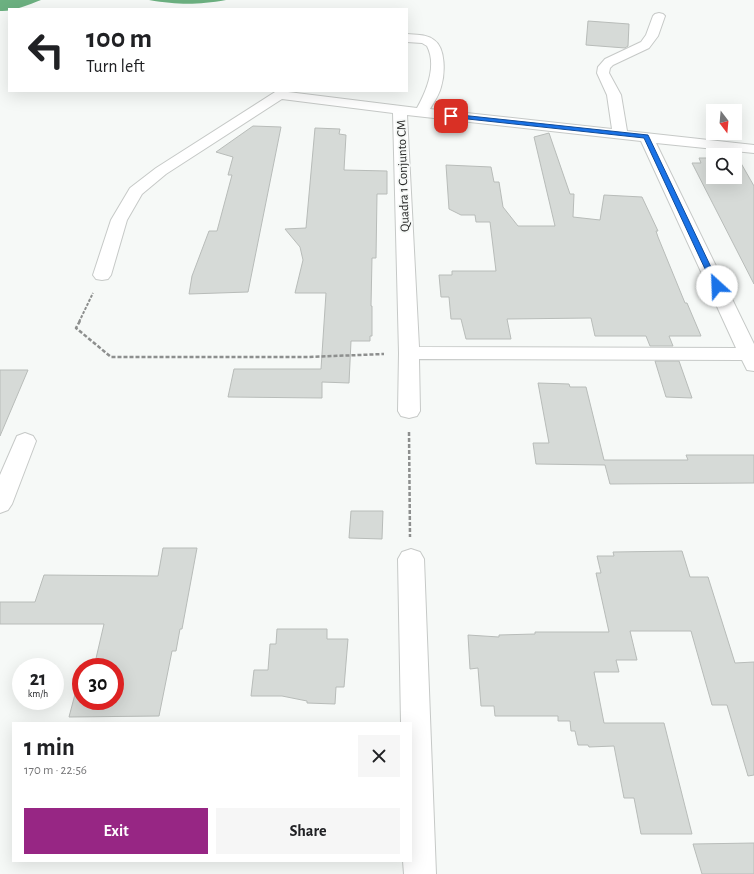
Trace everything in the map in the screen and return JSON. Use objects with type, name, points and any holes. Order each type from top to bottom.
[{"type":"street","points":[[620,134],[614,95],[603,73],[604,67],[609,62],[645,45],[652,36],[659,16]]},
{"type":"street","points":[[408,38],[431,42],[436,52],[434,87],[421,112]]},
{"type":"street","name":"Quadra 1 Conjunto CM","points":[[102,275],[119,220],[136,191],[161,171],[275,93],[400,110],[409,353],[409,411]]},
{"type":"street","points":[[400,110],[754,149]]},
{"type":"street","points":[[409,353],[751,360],[646,137]]},
{"type":"street","points":[[0,504],[26,441]]},
{"type":"street","points":[[411,559],[420,874]]},
{"type":"path","points":[[102,275],[76,328],[111,357],[310,356],[409,353]]},
{"type":"path","points":[[409,411],[411,559]]},
{"type":"shaded area","points":[[0,0],[41,0],[20,8],[8,8],[8,10],[0,11]]},
{"type":"shaded area","points":[[149,0],[226,0],[188,4]]},
{"type":"building","points":[[588,21],[629,24],[628,46],[625,48],[586,45]]},
{"type":"building","points":[[253,126],[281,127],[248,292],[189,294],[192,276],[209,231],[217,231],[232,175],[228,175],[233,157],[216,152]]},
{"type":"building","points":[[315,128],[340,129],[339,134],[346,135],[344,170],[387,171],[387,194],[377,194],[376,258],[372,258],[372,336],[370,336],[370,341],[351,341],[349,383],[322,382],[322,398],[228,397],[234,369],[321,369],[326,293],[295,293],[303,260],[300,247],[285,229],[306,228]]},
{"type":"building","points":[[549,133],[570,194],[574,194],[573,217],[600,220],[604,195],[642,197],[658,231],[656,231],[658,237],[685,303],[687,303],[701,336],[669,336],[673,346],[650,346],[646,336],[595,336],[591,318],[507,319],[511,339],[466,339],[461,319],[451,319],[449,297],[441,297],[439,275],[452,275],[452,271],[496,271],[490,222],[476,222],[475,215],[461,215],[449,209],[446,165],[491,167],[494,182],[499,182],[503,207],[518,226],[555,226],[534,137]]},
{"type":"building","points":[[699,158],[706,158],[706,184],[742,184],[742,165],[754,186],[754,284],[692,163],[701,163]]},
{"type":"building","points":[[655,361],[679,361],[692,398],[666,397]]},
{"type":"building","points":[[0,370],[28,370],[0,436]]},
{"type":"building","points":[[538,383],[569,384],[570,387],[586,387],[604,460],[688,460],[686,455],[754,455],[754,483],[610,484],[605,465],[536,464],[533,443],[549,443]]},
{"type":"building","points":[[351,511],[383,511],[382,539],[349,538]]},
{"type":"building","points":[[163,548],[197,548],[182,629],[180,629],[176,651],[172,651],[159,716],[69,717],[72,706],[72,710],[124,710],[124,658],[96,658],[104,624],[0,624],[0,602],[35,602],[44,575],[158,576]]},
{"type":"building","points":[[682,551],[690,577],[708,577],[735,663],[754,662],[754,775],[748,776],[727,705],[712,705],[691,631],[630,631],[637,660],[616,660],[619,672],[594,672],[604,723],[664,723],[692,834],[641,834],[634,798],[624,798],[614,746],[589,747],[588,745],[578,745],[575,731],[571,731],[570,721],[558,721],[558,716],[495,716],[494,706],[481,706],[478,668],[470,669],[468,635],[499,637],[499,635],[535,634],[535,632],[609,632],[596,573],[601,573],[597,556],[614,556],[613,552]]},
{"type":"building","points":[[277,629],[327,629],[327,639],[348,639],[344,687],[336,687],[335,704],[307,703],[307,701],[282,696],[251,696],[254,670],[268,670],[270,644],[276,644]]},
{"type":"building","points":[[754,843],[754,874],[702,874],[693,844]]},
{"type":"route","points":[[451,116],[646,137],[717,286]]}]
